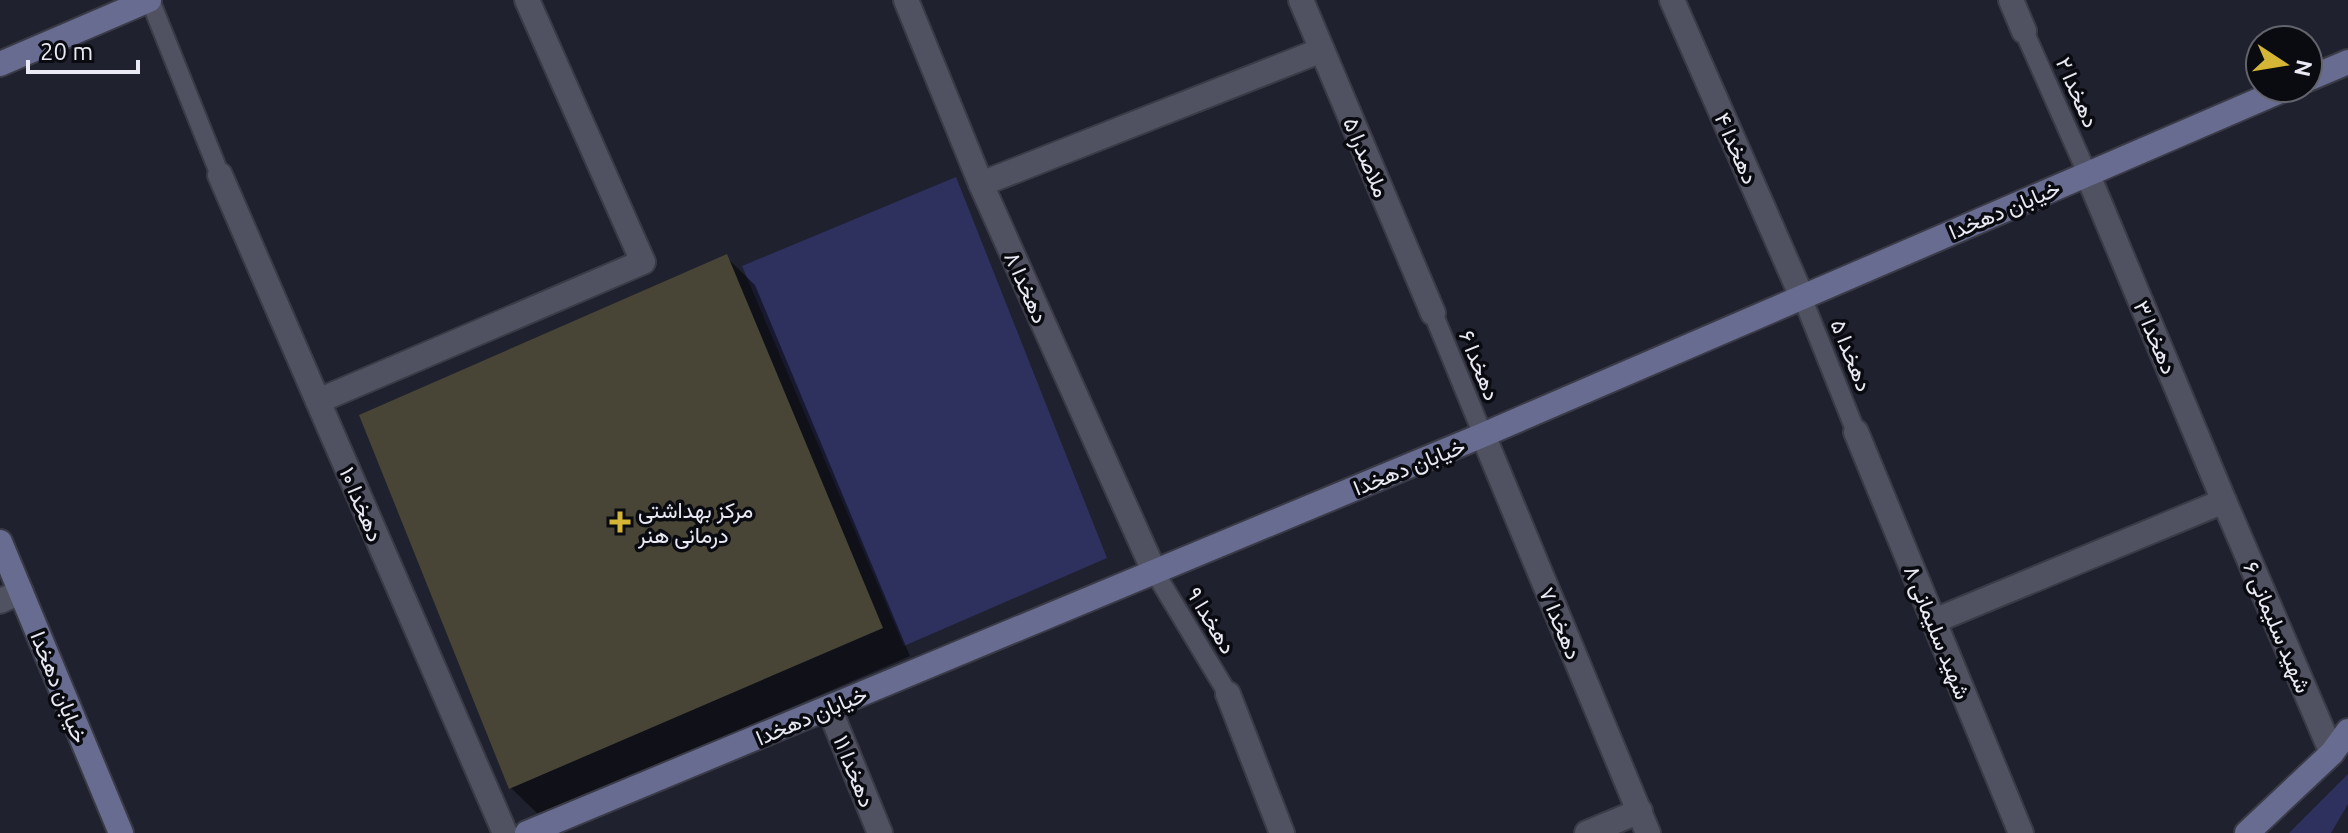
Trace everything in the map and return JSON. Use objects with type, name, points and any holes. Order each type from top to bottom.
[{"type":"street","points":[[0,64],[150,0]]},
{"type":"street","points":[[318,401],[643,262],[527,0]]},
{"type":"street","name":"دهخدا ۸","points":[[906,0],[981,184],[1154,571]]},
{"type":"street","name":"ملاصدرا ۵","points":[[1301,0],[1433,313]]},
{"type":"street","name":"دهخدا ۴","points":[[1672,0],[1802,297]]},
{"type":"street","points":[[2011,0],[2024,31]]},
{"type":"street","points":[[981,184],[1322,50]]},
{"type":"street","points":[[2324,72],[2348,62]]},
{"type":"street","name":"خیابان دهخدا","points":[[527,833],[1483,435],[2249,104]]},
{"type":"street","name":"دهخدا ۳","points":[[2087,173],[2224,501]]},
{"type":"street","name":"دهخدا ۱۰","points":[[220,175],[505,833]]},
{"type":"street","name":"شهید سلیمانی ۸","points":[[1856,432],[2021,833]]},
{"type":"street","name":"دهخدا ۷","points":[[1483,435],[1644,822]]},
{"type":"street","points":[[1934,621],[2224,501]]},
{"type":"street","name":"شهید سلیمانی ۶","points":[[2224,501],[2332,753]]},
{"type":"street","name":"خیابان دهخدا","points":[[0,542],[10,597],[121,833]]},
{"type":"street","points":[[1228,694],[1282,833]]},
{"type":"street","name":"دهخدا ۱۱","points":[[829,708],[880,833]]},
{"type":"street","points":[[2247,833],[2332,753],[2348,731]]},
{"type":"street","points":[[1587,833],[1644,822]]},
{"type":"lane","points":[[150,0],[220,175]]},
{"type":"lane","name":"دهخدا ۲","points":[[2024,31],[2087,173]]},
{"type":"lane","name":"دهخدا ۵","points":[[1802,297],[1856,432]]},
{"type":"lane","name":"دهخدا ۶","points":[[1433,313],[1483,435]]},
{"type":"lane","name":"دهخدا ۹","points":[[1154,571],[1228,694]]},
{"type":"shaded area","points":[[956,177],[1107,558],[904,646],[742,266]]},
{"type":"shaded area","points":[[2348,774],[2348,804],[2331,833],[2289,833]]},
{"type":"building","name":"مرکز بهداشتی درمانی هنر","points":[[727,254],[883,628],[509,789],[359,415]]},
{"type":"place","name":"مرکز بهداشتی درمانی هنر","points":[[620,522]]}]
